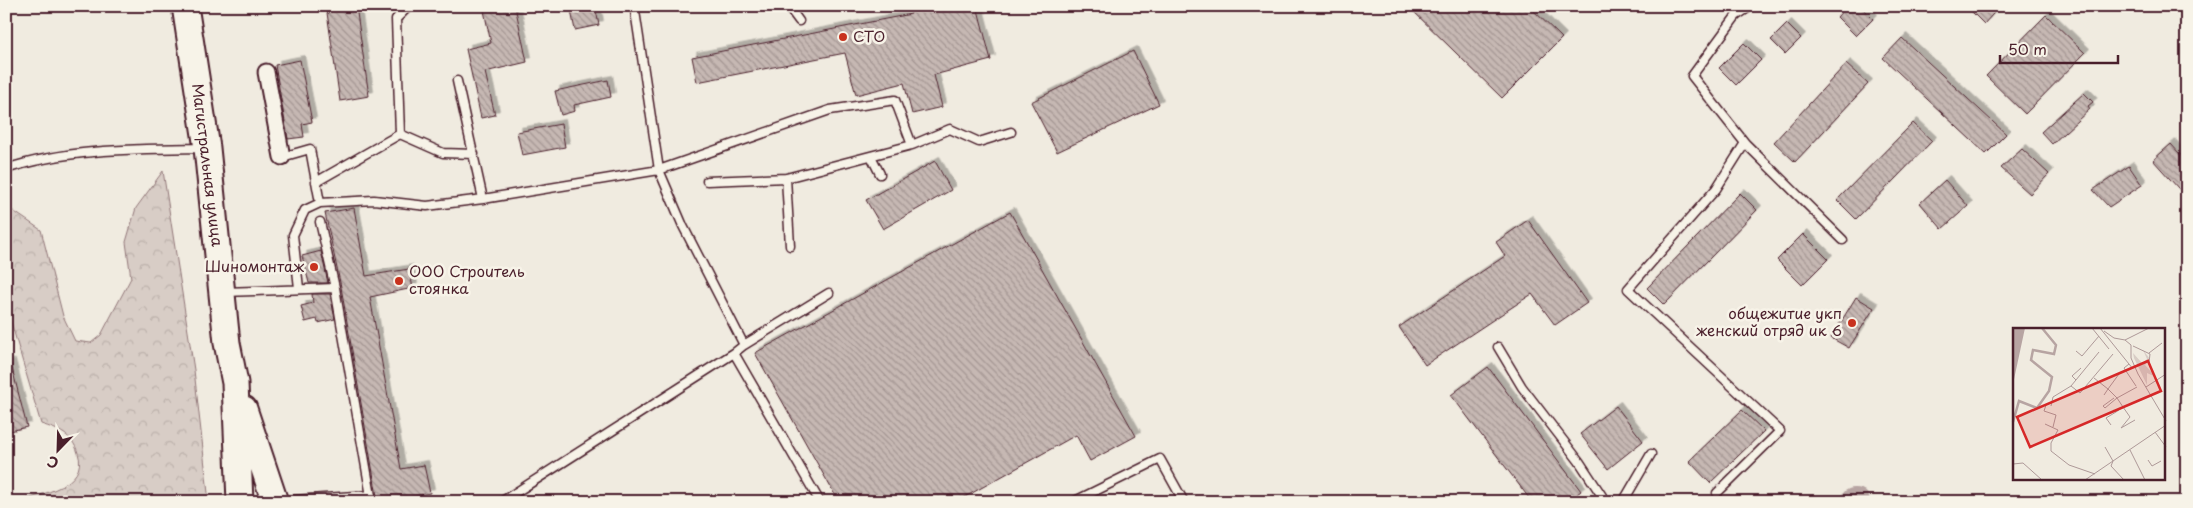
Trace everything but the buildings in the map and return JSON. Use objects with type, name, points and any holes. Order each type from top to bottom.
[{"type":"main road","name":"Магистральная улица","points":[[186,6],[206,148],[227,343],[234,384],[240,502]]},
{"type":"main road","name":"Магистральная улица","points":[[234,384],[275,501]]},
{"type":"street","points":[[266,72],[282,156]]},
{"type":"lane","points":[[400,134],[396,19],[409,6]]},
{"type":"lane","points":[[788,6],[799,20]]},
{"type":"lane","points":[[1751,6],[1736,16],[1692,76],[1745,143],[1843,240]]},
{"type":"lane","points":[[636,8],[659,170],[683,226],[744,345]]},
{"type":"lane","points":[[457,81],[484,199]]},
{"type":"lane","points":[[300,288],[294,235],[306,210],[320,203],[374,200],[427,206],[484,199],[659,170],[830,110],[895,100],[912,145]]},
{"type":"lane","points":[[707,181],[786,178],[912,145],[950,129],[980,142],[1011,132]]},
{"type":"lane","points":[[400,134],[443,152],[474,154]]},
{"type":"lane","points":[[316,182],[400,134]]},
{"type":"lane","points":[[1717,493],[1780,430],[1628,289],[1716,189],[1745,143]]},
{"type":"lane","points":[[6,169],[32,160],[123,150],[206,148]]},
{"type":"lane","points":[[282,156],[310,149],[320,203]]},
{"type":"lane","points":[[871,156],[880,174]]},
{"type":"lane","points":[[786,178],[790,246]]},
{"type":"lane","points":[[275,501],[371,498],[334,288],[320,222]]},
{"type":"lane","points":[[222,292],[334,288]]},
{"type":"lane","points":[[500,502],[744,345],[829,293]]},
{"type":"lane","points":[[1498,347],[1522,387],[1579,461],[1606,502]]},
{"type":"lane","points":[[734,353],[820,502]]},
{"type":"lane","points":[[1623,502],[1651,454]]},
{"type":"lane","points":[[1073,502],[1160,459],[1184,502]]},
{"type":"green space","points":[[163,171],[194,370],[209,502],[18,502],[50,492],[70,481],[76,473],[79,464],[78,453],[72,441],[59,431],[41,424],[6,305],[6,206],[41,230],[63,316],[75,341],[91,343],[101,335],[131,278],[126,242],[136,208]]},
{"type":"place","name":"СТО","points":[[843,37]]},
{"type":"place","name":"Шиномонтаж","points":[[314,267]]},
{"type":"place","name":"ООО Строитель стоянка","points":[[399,281]]},
{"type":"place","name":"общежитие укп женский отряд ик 6","points":[[1852,323]]}]
